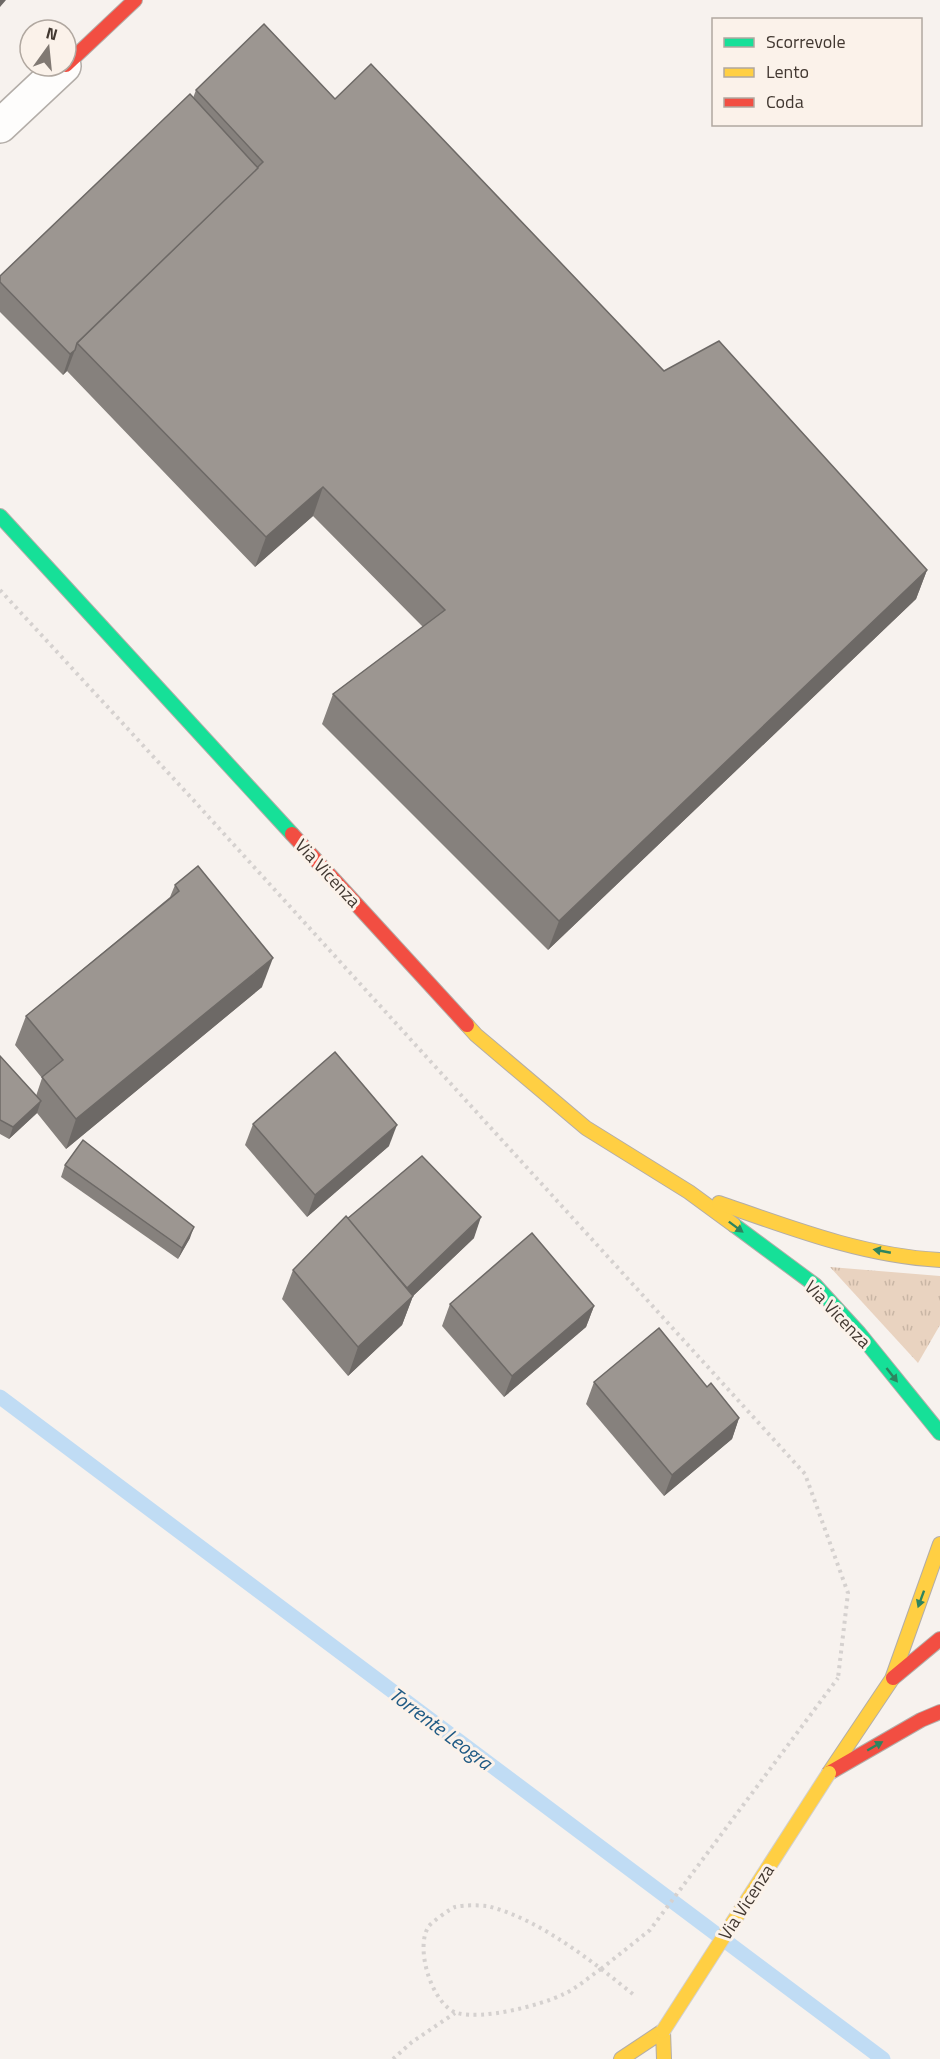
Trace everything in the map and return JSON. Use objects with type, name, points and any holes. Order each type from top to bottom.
[{"type":"main road","points":[[78,53],[135,0]]},
{"type":"main road","name":"Via Vicenza","points":[[0,516],[476,1035],[586,1128],[689,1192],[815,1286],[859,1333],[940,1433]]},
{"type":"main road","name":"Via Vicenza","points":[[689,1192],[824,1240],[920,1259],[940,1260]]},
{"type":"main road","points":[[892,1679],[940,1544]]},
{"type":"main road","points":[[892,1679],[940,1639]]},
{"type":"main road","name":"Via Vicenza","points":[[621,2059],[663,2031],[892,1679]]},
{"type":"main road","name":"Via Vicenza","points":[[829,1773],[921,1720],[940,1712]]},
{"type":"main road","points":[[663,2031],[664,2059]]},
{"type":"street","points":[[0,126],[51,78]]},
{"type":"path","points":[[0,590],[805,1474],[848,1593],[838,1678],[650,1930],[601,1969],[564,1994],[486,2016],[455,2013],[440,1999],[430,1983],[423,1951],[429,1926],[455,1907],[485,1906],[516,1917],[577,1949]]},
{"type":"path","points":[[393,2059],[412,2042],[455,2013]]},
{"type":"green space","points":[[830,1267],[940,1276],[940,1325],[918,1363]]},
{"type":"building","points":[[264,24],[335,99],[371,64],[664,371],[719,341],[927,570],[559,921],[333,694],[445,610],[323,487],[266,537],[77,343],[263,162],[196,90]]},
{"type":"building","points":[[190,94],[258,168],[77,343],[75,350],[70,354],[0,282],[0,276]]},
{"type":"building","points":[[198,866],[273,958],[76,1119],[42,1077],[63,1060],[26,1016],[179,891],[175,885]]},
{"type":"building","points":[[335,1052],[397,1125],[315,1195],[253,1124]]},
{"type":"building","points":[[0,1056],[41,1101],[13,1127],[0,1120]]},
{"type":"building","points":[[83,1140],[194,1227],[182,1248],[65,1165]]},
{"type":"building","points":[[422,1156],[481,1217],[407,1288],[347,1219]]},
{"type":"building","points":[[346,1216],[413,1296],[358,1347],[293,1270]]},
{"type":"building","points":[[532,1233],[594,1306],[512,1376],[450,1304]]},
{"type":"building","points":[[659,1328],[707,1387],[711,1383],[739,1418],[672,1475],[594,1382]]},
{"type":"waterway","name":"Torrente Leogra","points":[[0,1397],[883,2059]]},
{"type":"traffic: fast","points":[[0,516],[292,834]]},
{"type":"traffic: fast","points":[[734,1225],[815,1285],[859,1333],[940,1433]]},
{"type":"traffic: slow","points":[[467,1025],[586,1128],[689,1192],[734,1225]]},
{"type":"traffic: slow","points":[[719,1203],[855,1247],[940,1260]]},
{"type":"traffic: slow","points":[[829,1773],[892,1679],[940,1544]]},
{"type":"traffic: slow","points":[[663,2031],[829,1773]]},
{"type":"traffic: slow","points":[[621,2059],[663,2031],[664,2059]]},
{"type":"traffic: jam","points":[[78,54],[135,0]]},
{"type":"traffic: jam","points":[[292,834],[467,1025]]},
{"type":"traffic: jam","points":[[893,1678],[940,1639]]},
{"type":"traffic: jam","points":[[829,1773],[921,1720],[940,1712]]}]
